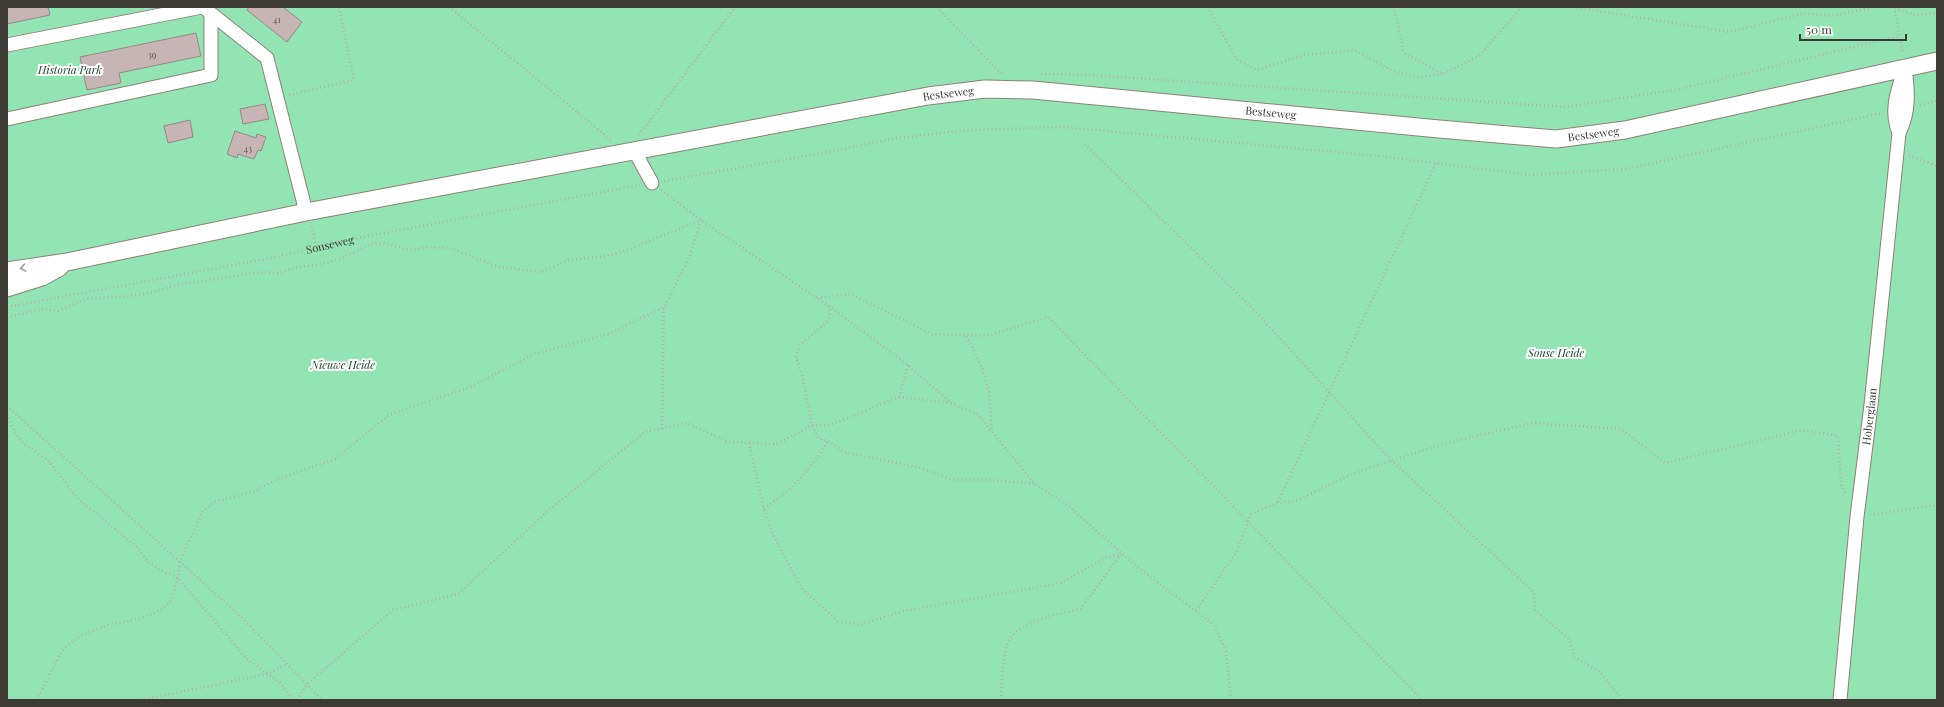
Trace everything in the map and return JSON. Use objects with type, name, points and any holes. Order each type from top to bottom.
[{"type":"main road","name":"Bestseweg","points":[[306,212],[905,100],[985,88],[1033,90],[1431,129],[1556,139],[1625,130],[1937,61]]},
{"type":"main road","points":[[7,271],[67,262],[306,212]]},
{"type":"main road","points":[[7,288],[42,277],[67,262]]},
{"type":"street","points":[[7,119],[211,75],[205,9]]},
{"type":"street","points":[[7,46],[205,9],[267,58],[306,212]]},
{"type":"street","name":"Hoberglaan","points":[[1899,133],[1894,121],[1896,92],[1905,68]]},
{"type":"street","name":"Hoberglaan","points":[[1840,700],[1857,517],[1871,405],[1899,133],[1906,119],[1908,91],[1905,68]]},
{"type":"street","points":[[634,150],[652,183]]},
{"type":"path","points":[[277,97],[354,80],[339,7]]},
{"type":"path","points":[[449,7],[609,139],[634,150],[642,129],[735,7]]},
{"type":"path","points":[[937,7],[1000,73],[1007,73]]},
{"type":"path","points":[[1208,7],[1236,59],[1257,70],[1304,55],[1356,50],[1393,71],[1418,77],[1443,74],[1478,56],[1522,7]]},
{"type":"path","points":[[1394,7],[1404,53],[1443,74]]},
{"type":"path","points":[[1573,7],[1730,32],[1805,13],[1830,16],[1874,7]]},
{"type":"path","points":[[1894,7],[1915,15],[1937,13]]},
{"type":"path","points":[[1894,7],[1905,68]]},
{"type":"path","points":[[1037,74],[1088,75],[1565,107],[1680,89],[1899,36]]},
{"type":"path","points":[[652,183],[828,152],[897,138],[969,130],[1063,127],[1379,156],[1436,162],[1529,175],[1626,169],[1895,111]]},
{"type":"path","points":[[1086,144],[1252,309],[1391,460],[1534,592],[1535,610],[1568,639],[1575,658],[1600,672],[1622,700]]},
{"type":"path","points":[[1897,151],[1937,166]]},
{"type":"path","points":[[1278,503],[1436,162]]},
{"type":"path","name":"Sonseweg","points":[[7,307],[263,260],[368,236],[652,183]]},
{"type":"path","points":[[670,196],[701,220],[829,306],[908,365],[951,403]]},
{"type":"path","points":[[306,212],[311,219],[316,248]]},
{"type":"path","points":[[662,429],[664,307],[690,255],[701,220]]},
{"type":"path","points":[[7,317],[44,310],[59,310],[85,299],[140,295],[178,286],[260,272],[279,273],[297,267],[318,265],[340,259],[371,244],[381,243],[410,250],[426,246],[450,248],[499,267],[541,272],[569,260],[612,255],[701,220]]},
{"type":"path","points":[[817,298],[850,294],[932,334],[987,336],[1048,317],[1422,700]]},
{"type":"path","points":[[829,306],[830,315],[827,322],[799,346],[796,358],[802,374],[812,425],[818,438],[828,441],[844,452],[922,468],[953,480],[990,480],[1035,484]]},
{"type":"path","points":[[37,700],[61,653],[69,644],[81,636],[108,625],[134,620],[156,613],[170,602],[178,578],[180,561],[203,511],[214,502],[254,491],[278,479],[335,459],[389,415],[470,387],[534,354],[609,334],[664,307]]},
{"type":"path","points":[[967,336],[982,368],[989,392],[992,433]]},
{"type":"path","points":[[899,397],[908,365]]},
{"type":"path","points":[[297,700],[306,685],[393,610],[458,594],[548,511],[646,432],[687,423],[728,442],[777,444],[812,425],[830,425],[899,397],[951,403],[977,414],[1035,484],[1066,504],[1122,554],[1214,625],[1226,651],[1231,700]]},
{"type":"path","points":[[7,406],[240,616],[285,665],[322,700]]},
{"type":"path","points":[[7,414],[14,431],[23,443],[49,461],[77,498],[138,548],[147,561],[159,569],[178,578],[228,634],[247,659],[282,684],[291,700]]},
{"type":"path","points":[[1196,611],[1237,551],[1251,514],[1278,503],[1295,501],[1357,472],[1391,460],[1442,444],[1533,423],[1621,429],[1665,463],[1802,430],[1838,436],[1841,484],[1857,517],[1937,505]]},
{"type":"path","points":[[764,509],[786,494],[811,467],[828,441]]},
{"type":"path","points":[[749,443],[764,509],[774,537],[802,589],[838,620],[859,625],[904,611],[1061,583],[1105,558],[1122,554]]},
{"type":"path","points":[[1001,700],[1006,646],[1015,631],[1048,616],[1081,609],[1122,554]]},
{"type":"path","points":[[141,700],[267,674],[285,665]]},
{"type":"green space","points":[[7,7],[1937,7],[1937,700],[7,700]]},
{"type":"building","points":[[7,7],[48,7],[50,15],[7,24]]},
{"type":"building","points":[[249,7],[283,7],[302,22],[287,42],[247,10]]},
{"type":"building","points":[[196,33],[201,56],[119,73],[121,83],[87,90],[80,57]]},
{"type":"building","points":[[265,104],[269,119],[243,124],[240,109]]},
{"type":"building","points":[[190,120],[193,137],[168,143],[164,126]]},
{"type":"building","points":[[235,131],[256,138],[257,134],[266,137],[261,151],[258,150],[254,159],[238,154],[237,158],[227,154]]},
{"type":"park label","name":"Historia Park","points":[[70,70]]},
{"type":"park label","name":"Sonse Heide","points":[[1556,353]]},
{"type":"park label","name":"Nieuwe Heide","points":[[343,365]]}]
